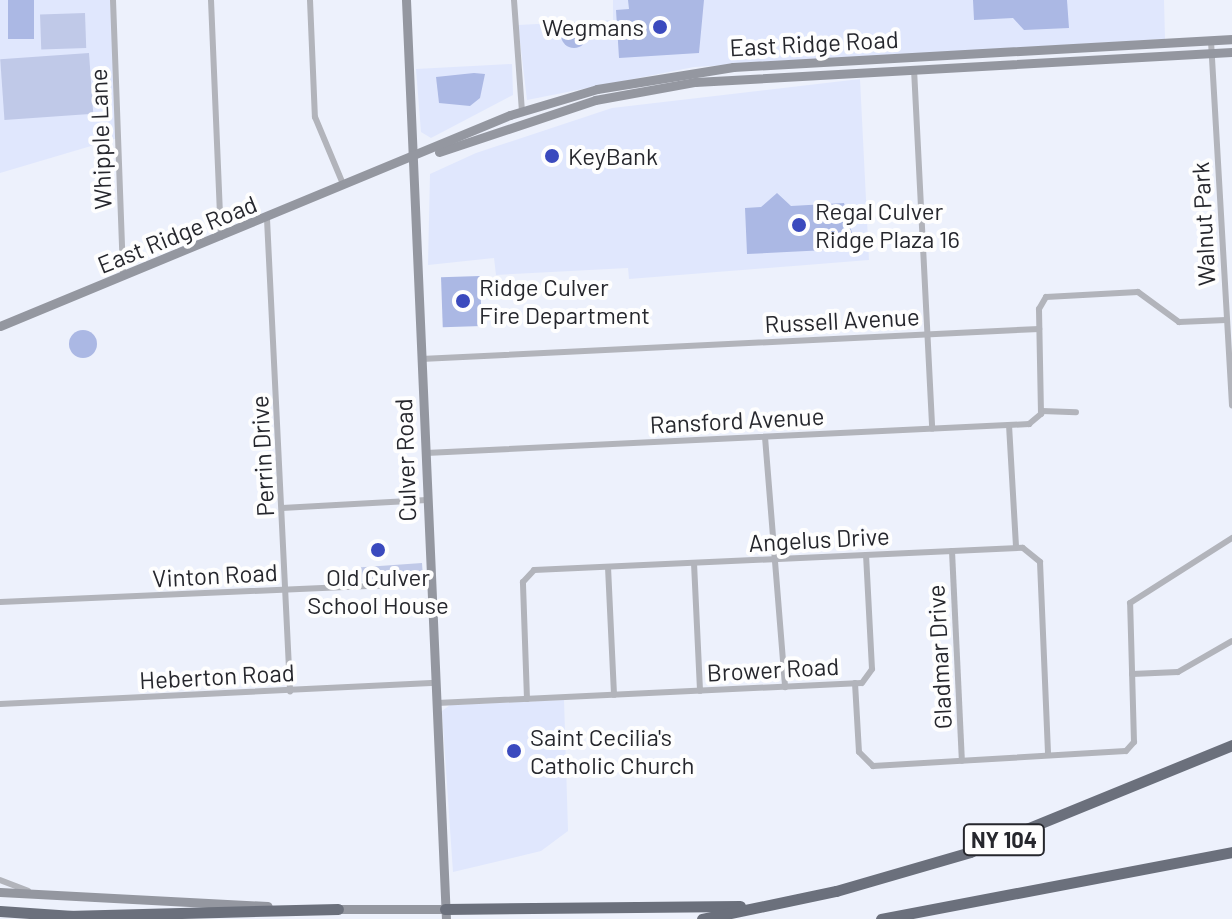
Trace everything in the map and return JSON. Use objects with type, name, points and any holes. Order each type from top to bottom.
[{"type":"highway","name":"NY 104","points":[[702,919],[824,894],[1004,841],[1232,743]]},
{"type":"highway","name":"NY 104","points":[[881,919],[1232,852]]},
{"type":"highway","points":[[1112,877],[1232,860]]},
{"type":"highway","points":[[446,914],[710,909],[824,894]]},
{"type":"highway","points":[[67,916],[338,909]]},
{"type":"highway","points":[[0,911],[110,919]]},
{"type":"main road","name":"Culver Road","points":[[406,0],[446,914]]},
{"type":"main road","name":"East Ridge Road","points":[[0,326],[413,160],[522,111],[684,72],[1232,39]]},
{"type":"main road","name":"East Ridge Road","points":[[413,160],[595,100],[678,84],[1232,52]]},
{"type":"main road","points":[[0,892],[446,914]]},
{"type":"street","name":"Whipple Lane","points":[[113,0],[123,277]]},
{"type":"street","points":[[211,0],[221,237]]},
{"type":"street","points":[[310,0],[315,117],[344,188]]},
{"type":"street","points":[[514,0],[525,123]]},
{"type":"street","name":"Walnut Park","points":[[1211,41],[1232,405]]},
{"type":"street","points":[[914,58],[932,429]]},
{"type":"street","name":"Perrin Drive","points":[[267,219],[290,691]]},
{"type":"street","points":[[1042,411],[1040,301],[1052,295],[1138,292],[1179,322],[1226,320]]},
{"type":"street","name":"Russell Avenue","points":[[421,359],[1039,329]]},
{"type":"street","name":"Ransford Avenue","points":[[426,453],[1009,425],[1033,423],[1042,411],[1076,412]]},
{"type":"street","points":[[1009,425],[1016,548],[1033,551],[1040,562],[1048,755]]},
{"type":"street","points":[[765,437],[785,687]]},
{"type":"street","points":[[282,508],[427,500]]},
{"type":"street","points":[[1232,538],[1133,599],[1132,674],[1178,672],[1232,641]]},
{"type":"street","name":"Angelus Drive","points":[[527,699],[524,578],[534,570],[1016,548]]},
{"type":"street","name":"Gladmar Drive","points":[[952,551],[962,761]]},
{"type":"street","points":[[855,683],[866,681],[872,669],[866,555]]},
{"type":"street","points":[[694,563],[700,691]]},
{"type":"street","points":[[608,567],[614,695]]},
{"type":"street","name":"Vinton Road","points":[[0,602],[431,583]]},
{"type":"street","name":"Brower Road","points":[[437,703],[855,683],[859,752],[866,764],[962,761],[1133,747],[1132,674]]},
{"type":"street","name":"Heberton Road","points":[[0,704],[436,683]]},
{"type":"street","points":[[0,880],[39,894]]},
{"type":"shaded area","points":[[0,0],[113,0],[118,138],[0,173]]},
{"type":"shaded area","points":[[613,0],[1164,0],[1165,39],[694,67],[527,100],[518,25],[613,20]]},
{"type":"shaded area","points":[[85,13],[86,48],[41,50],[40,15]]},
{"type":"shaded area","points":[[89,53],[93,114],[4,120],[0,59]]},
{"type":"shaded area","points":[[512,64],[513,95],[431,138],[421,132],[416,69]]},
{"type":"shaded area","points":[[860,79],[869,260],[629,279],[628,268],[496,275],[494,258],[428,265],[430,174],[476,153],[612,108]]},
{"type":"shaded area","points":[[422,563],[423,578],[359,582],[358,567]]},
{"type":"shaded area","points":[[564,700],[568,831],[541,851],[453,872],[442,711],[450,705]]},
{"type":"building","points":[[8,0],[34,0],[34,39],[8,39]]},
{"type":"building","name":"Wegmans","points":[[628,0],[704,0],[699,53],[619,58],[616,10],[629,9]]},
{"type":"building","points":[[973,0],[1067,0],[1069,28],[1024,30],[1013,18],[974,20]]},
{"type":"building","points":[[574,22],[583,26],[587,35],[583,44],[574,48],[565,44],[561,35],[565,26]]},
{"type":"building","points":[[485,74],[480,98],[470,106],[439,103],[436,77]]},
{"type":"building","name":"Regal Culver Ridge Plaza 16","points":[[777,193],[791,206],[844,203],[852,233],[846,249],[747,254],[745,208],[761,207]]},
{"type":"building","name":"Ridge Culver Fire Department","points":[[480,276],[482,326],[443,327],[441,277]]},
{"type":"building","points":[[83,330],[93,334],[97,344],[93,354],[83,358],[73,354],[69,344],[73,334]]},
{"type":"building","name":"Old Culver School House","points":[[374,540],[382,540],[388,550],[382,560],[374,560],[368,554],[368,546]]},
{"type":"place","name":"Wegmans","points":[[660,27]]},
{"type":"place","name":"KeyBank","points":[[552,156]]},
{"type":"place","name":"Regal Culver Ridge Plaza 16","points":[[799,225]]},
{"type":"place","name":"Ridge Culver Fire Department","points":[[463,301]]},
{"type":"place","name":"Old Culver School House","points":[[378,550]]},
{"type":"place","name":"Saint Cecilia's Catholic Church","points":[[514,751]]}]
